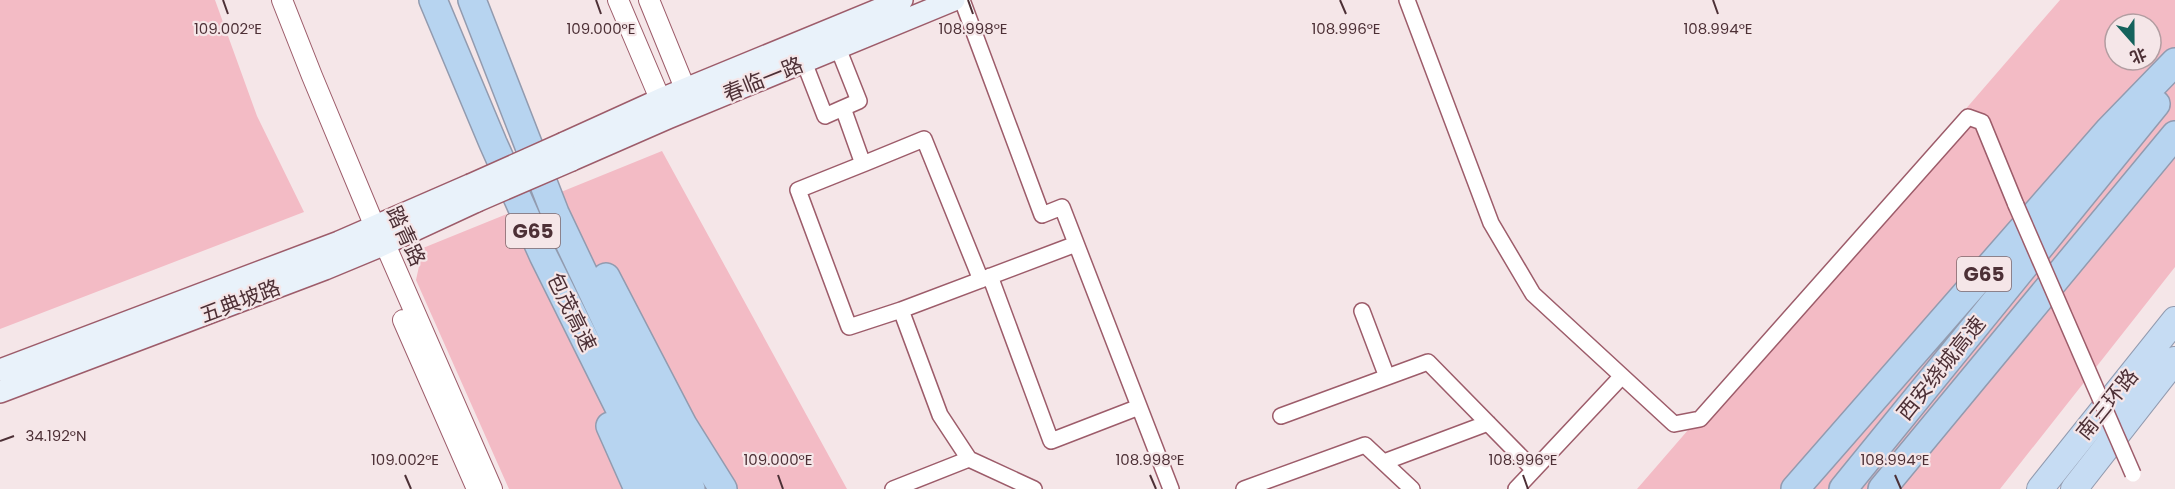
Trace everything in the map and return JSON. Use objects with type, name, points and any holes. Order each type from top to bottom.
[{"type":"highway","name":"包茂高速","points":[[433,0],[543,255],[662,489]]},
{"type":"highway","name":"包茂高速","points":[[472,0],[555,213],[650,413],[691,489]]},
{"type":"highway","name":"G65","points":[[494,52],[621,309],[683,425],[723,489]]},
{"type":"highway","name":"G65","points":[[1796,488],[2109,130],[2175,62]]},
{"type":"highway","name":"西安绕城高速","points":[[1843,489],[2124,145],[2175,79]]},
{"type":"highway","name":"西安绕城高速","points":[[1882,489],[2175,135]]},
{"type":"highway","points":[[500,158],[594,390],[638,489]]},
{"type":"highway","points":[[1904,489],[2042,298]]},
{"type":"highway","name":"南三环路","points":[[2040,489],[2175,320]]},
{"type":"highway","name":"南三环路","points":[[2074,489],[2175,360]]},
{"type":"main road","name":"春临一路","points":[[473,193],[689,99],[902,0]]},
{"type":"main road","name":"春临一路","points":[[689,99],[804,62],[954,0]]},
{"type":"main road","name":"五典坡路","points":[[0,392],[374,238],[473,193]]},
{"type":"main road","name":"五典坡路","points":[[0,370],[374,238]]},
{"type":"main road","points":[[2149,393],[2175,377]]},
{"type":"street","name":"踏青路","points":[[268,0],[299,81],[492,489]]},
{"type":"street","name":"踏青路","points":[[282,0],[374,238],[477,489]]},
{"type":"street","points":[[618,0],[664,109]]},
{"type":"street","points":[[649,0],[689,99]]},
{"type":"street","points":[[962,0],[1042,215],[1062,207],[1171,489]]},
{"type":"street","points":[[1407,0],[1491,223],[1533,294],[1674,424],[1700,418],[1968,117],[1982,122],[2133,474]]},
{"type":"street","points":[[804,62],[825,116],[860,101],[838,48]]},
{"type":"street","points":[[843,108],[863,164]]},
{"type":"street","points":[[1076,244],[985,278],[901,310],[849,327],[798,190],[924,139],[985,278],[1051,441],[1139,407]]},
{"type":"street","points":[[901,310],[940,415],[969,459],[1034,489]]},
{"type":"street","points":[[1362,311],[1387,377]]},
{"type":"street","points":[[1281,416],[1428,362],[1534,470]]},
{"type":"street","points":[[1516,489],[1622,376]]},
{"type":"street","points":[[1384,462],[1488,423]]},
{"type":"street","points":[[1244,489],[1365,445],[1412,489]]},
{"type":"street","points":[[893,489],[969,459]]},
{"type":"shaded area","points":[[0,0],[215,0],[257,116],[304,212],[0,329]]},
{"type":"shaded area","points":[[2060,0],[2175,0],[2175,267],[2000,489],[1637,489]]},
{"type":"shaded area","points":[[662,151],[847,489],[509,489],[416,280],[423,248]]}]
